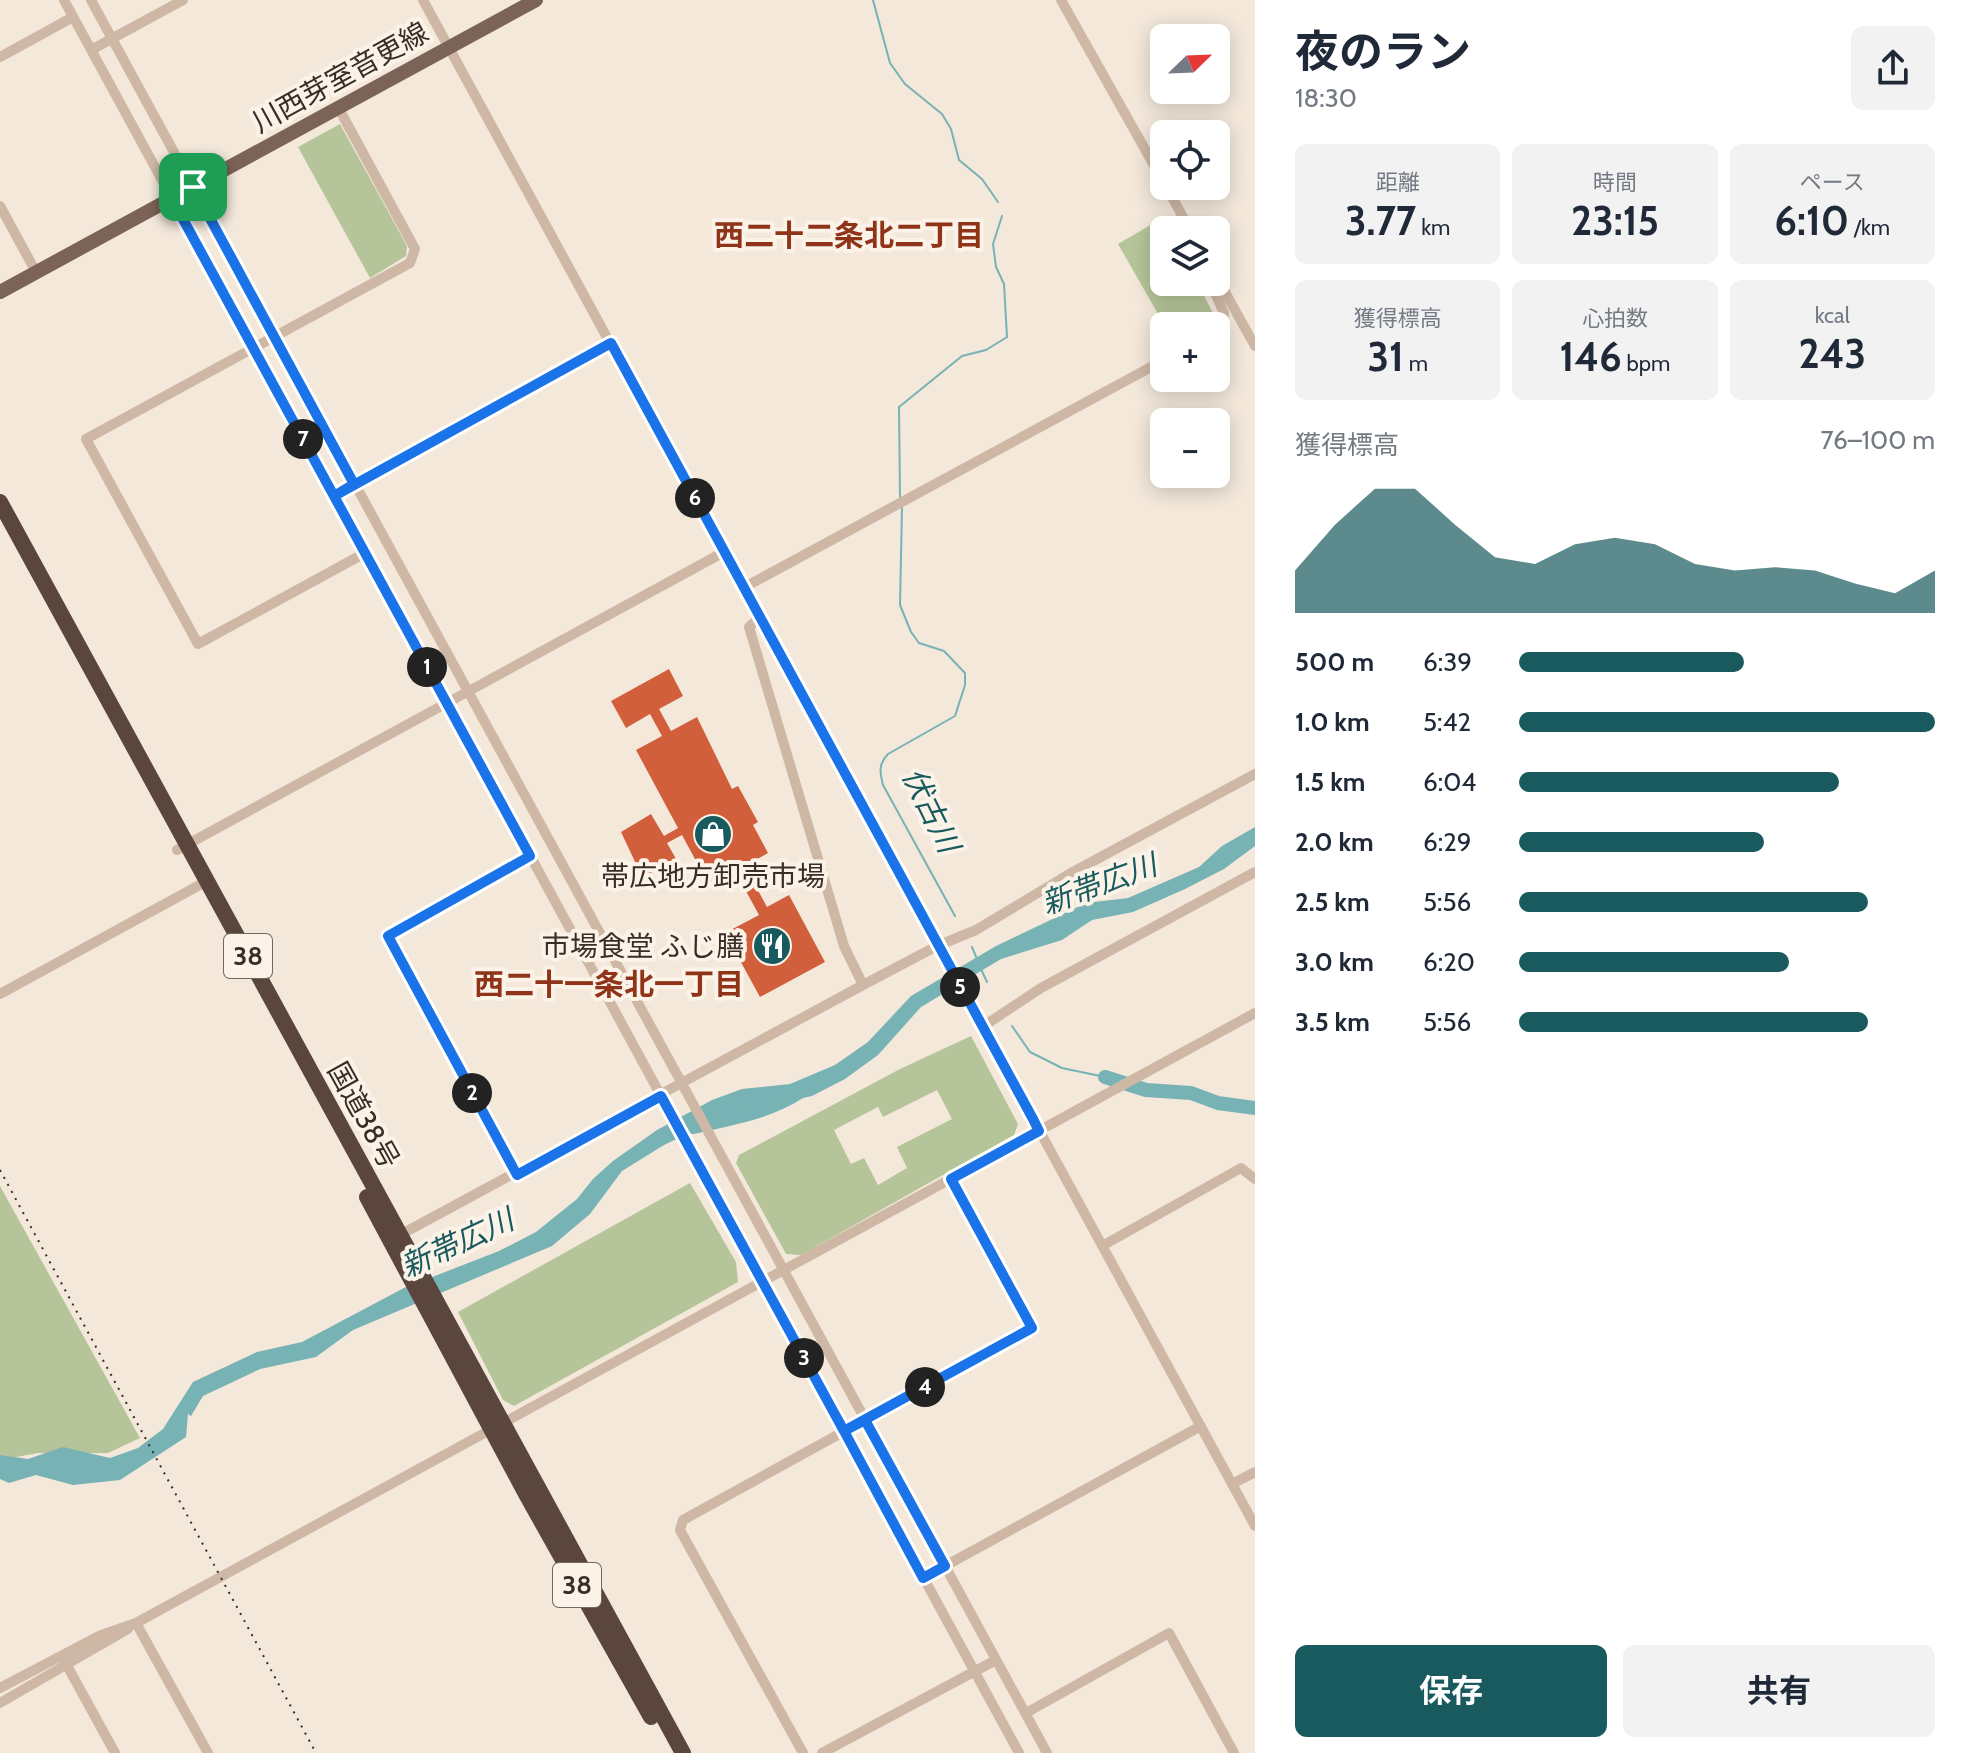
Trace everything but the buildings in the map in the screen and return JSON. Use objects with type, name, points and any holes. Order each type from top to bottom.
[{"type":"highway","name":"国道38号","points":[[0,502],[182,847],[671,1753]]},
{"type":"highway","name":"国道38号","points":[[0,525],[182,847]]},
{"type":"highway","name":"国道38号","points":[[497,1426],[683,1753]]},
{"type":"main road","name":"川西芽室音更線","points":[[0,292],[536,0]]},
{"type":"street","points":[[64,0],[1019,1753]]},
{"type":"street","points":[[91,0],[1047,1753]]},
{"type":"street","points":[[91,50],[183,0]]},
{"type":"street","points":[[423,0],[1255,1526]]},
{"type":"street","points":[[1061,0],[1150,157]]},
{"type":"street","points":[[0,57],[73,17]]},
{"type":"street","points":[[338,107],[415,249],[410,263],[86,439],[198,644],[365,553]]},
{"type":"street","points":[[0,206],[36,272]]},
{"type":"street","points":[[1227,296],[1255,346]]},
{"type":"street","points":[[334,496],[611,343]]},
{"type":"street","points":[[743,588],[1150,368]]},
{"type":"street","points":[[182,847],[724,552]]},
{"type":"street","points":[[759,618],[749,627],[844,946],[863,985]]},
{"type":"street","points":[[398,1244],[682,1083],[937,946],[976,930],[1071,873],[1255,774]]},
{"type":"street","points":[[517,1175],[388,936],[530,856]]},
{"type":"street","points":[[980,1022],[1255,872]]},
{"type":"street","points":[[0,994],[202,884]]},
{"type":"street","points":[[4,1700],[136,1623],[1255,1013]]},
{"type":"street","points":[[1102,1246],[1241,1168],[1255,1179]]},
{"type":"street","points":[[803,1753],[680,1530],[683,1520],[1032,1328],[951,1179]]},
{"type":"street","points":[[923,1578],[1201,1426]]},
{"type":"street","points":[[1232,1484],[1255,1472]]},
{"type":"street","points":[[2,1687],[101,1635],[136,1623]]},
{"type":"street","points":[[136,1623],[208,1753]]},
{"type":"street","points":[[1026,1713],[1169,1633],[1234,1753]]},
{"type":"street","points":[[61,1655],[115,1753]]},
{"type":"street","points":[[822,1753],[996,1660]]},
{"type":"green space","points":[[340,124],[407,246],[406,256],[370,278],[298,147]]},
{"type":"green space","points":[[1150,225],[1150,296],[1204,296],[1212,312],[1157,312],[1118,244]]},
{"type":"green space","points":[[971,1036],[1018,1124],[1014,1135],[801,1255],[786,1254],[736,1163],[739,1155],[900,1069]],"holes":[[[937,1090],[952,1119],[897,1147],[907,1168],[878,1185],[864,1158],[851,1164],[834,1130],[878,1107],[883,1117]]]},
{"type":"green space","points":[[690,1183],[736,1262],[738,1282],[514,1406],[503,1400],[458,1312]]},
{"type":"green space","points":[[0,1186],[140,1438],[108,1453],[38,1453],[0,1460]]},
{"type":"water","points":[[1255,827],[1255,846],[1224,869],[1133,912],[1092,920],[1062,940],[1001,959],[921,1007],[878,1055],[845,1079],[812,1096],[726,1115],[664,1145],[622,1171],[590,1214],[552,1246],[353,1330],[316,1357],[260,1369],[203,1396],[191,1416],[188,1414],[186,1437],[120,1480],[73,1485],[36,1475],[9,1483],[0,1479],[0,1455],[28,1459],[63,1447],[110,1458],[138,1448],[163,1429],[193,1382],[257,1352],[302,1342],[404,1288],[499,1251],[536,1232],[577,1199],[613,1161],[657,1130],[712,1100],[742,1089],[790,1084],[835,1065],[868,1042],[911,996],[996,946],[1086,903],[1128,898],[1199,867],[1222,846]]},
{"type":"waterway","name":"伏古川","points":[[873,0],[890,63],[905,84],[942,114],[951,129],[959,160],[982,179],[998,202]]},
{"type":"waterway","name":"伏古川","points":[[900,497],[899,407],[962,356],[986,350],[1007,337],[1004,284],[996,267],[993,244],[1002,216]]},
{"type":"waterway","name":"伏古川","points":[[902,508],[900,605],[919,643],[944,651],[965,673],[965,685],[955,716],[888,754],[881,765],[881,776],[883,785],[955,916]]},
{"type":"waterway","name":"伏古川","points":[[972,947],[977,959]]},
{"type":"waterway","name":"伏古川","points":[[981,969],[987,982]]},
{"type":"waterway","name":"伏古川","points":[[1012,1026],[1030,1052],[1062,1068],[1105,1077]]},
{"type":"waterway","name":"伏古川","points":[[1105,1077],[1146,1090],[1191,1093],[1218,1103],[1255,1108]]},
{"type":"waterway","name":"新帯広川","points":[[693,1127],[762,1110],[801,1091]]},
{"type":"railway","points":[[0,1170],[316,1753]]},
{"type":"place","name":"帯広地方卸売市場","points":[[713,834]]},
{"type":"place","name":"市場食堂 ふじ膳","points":[[772,946]]},
{"type":"district","name":"西二十二条北二丁目","points":[[849,235]]},
{"type":"district","name":"西二十一条北一丁目","points":[[609,984]]},
{"type":"route","points":[[193,187],[172,199],[334,496],[611,343],[1033,1119],[1039,1131],[951,1179],[1032,1328],[844,1431],[923,1578],[945,1566],[865,1420],[844,1431],[661,1096],[517,1175],[388,936],[530,856],[334,496],[354,484],[193,187]]}]
